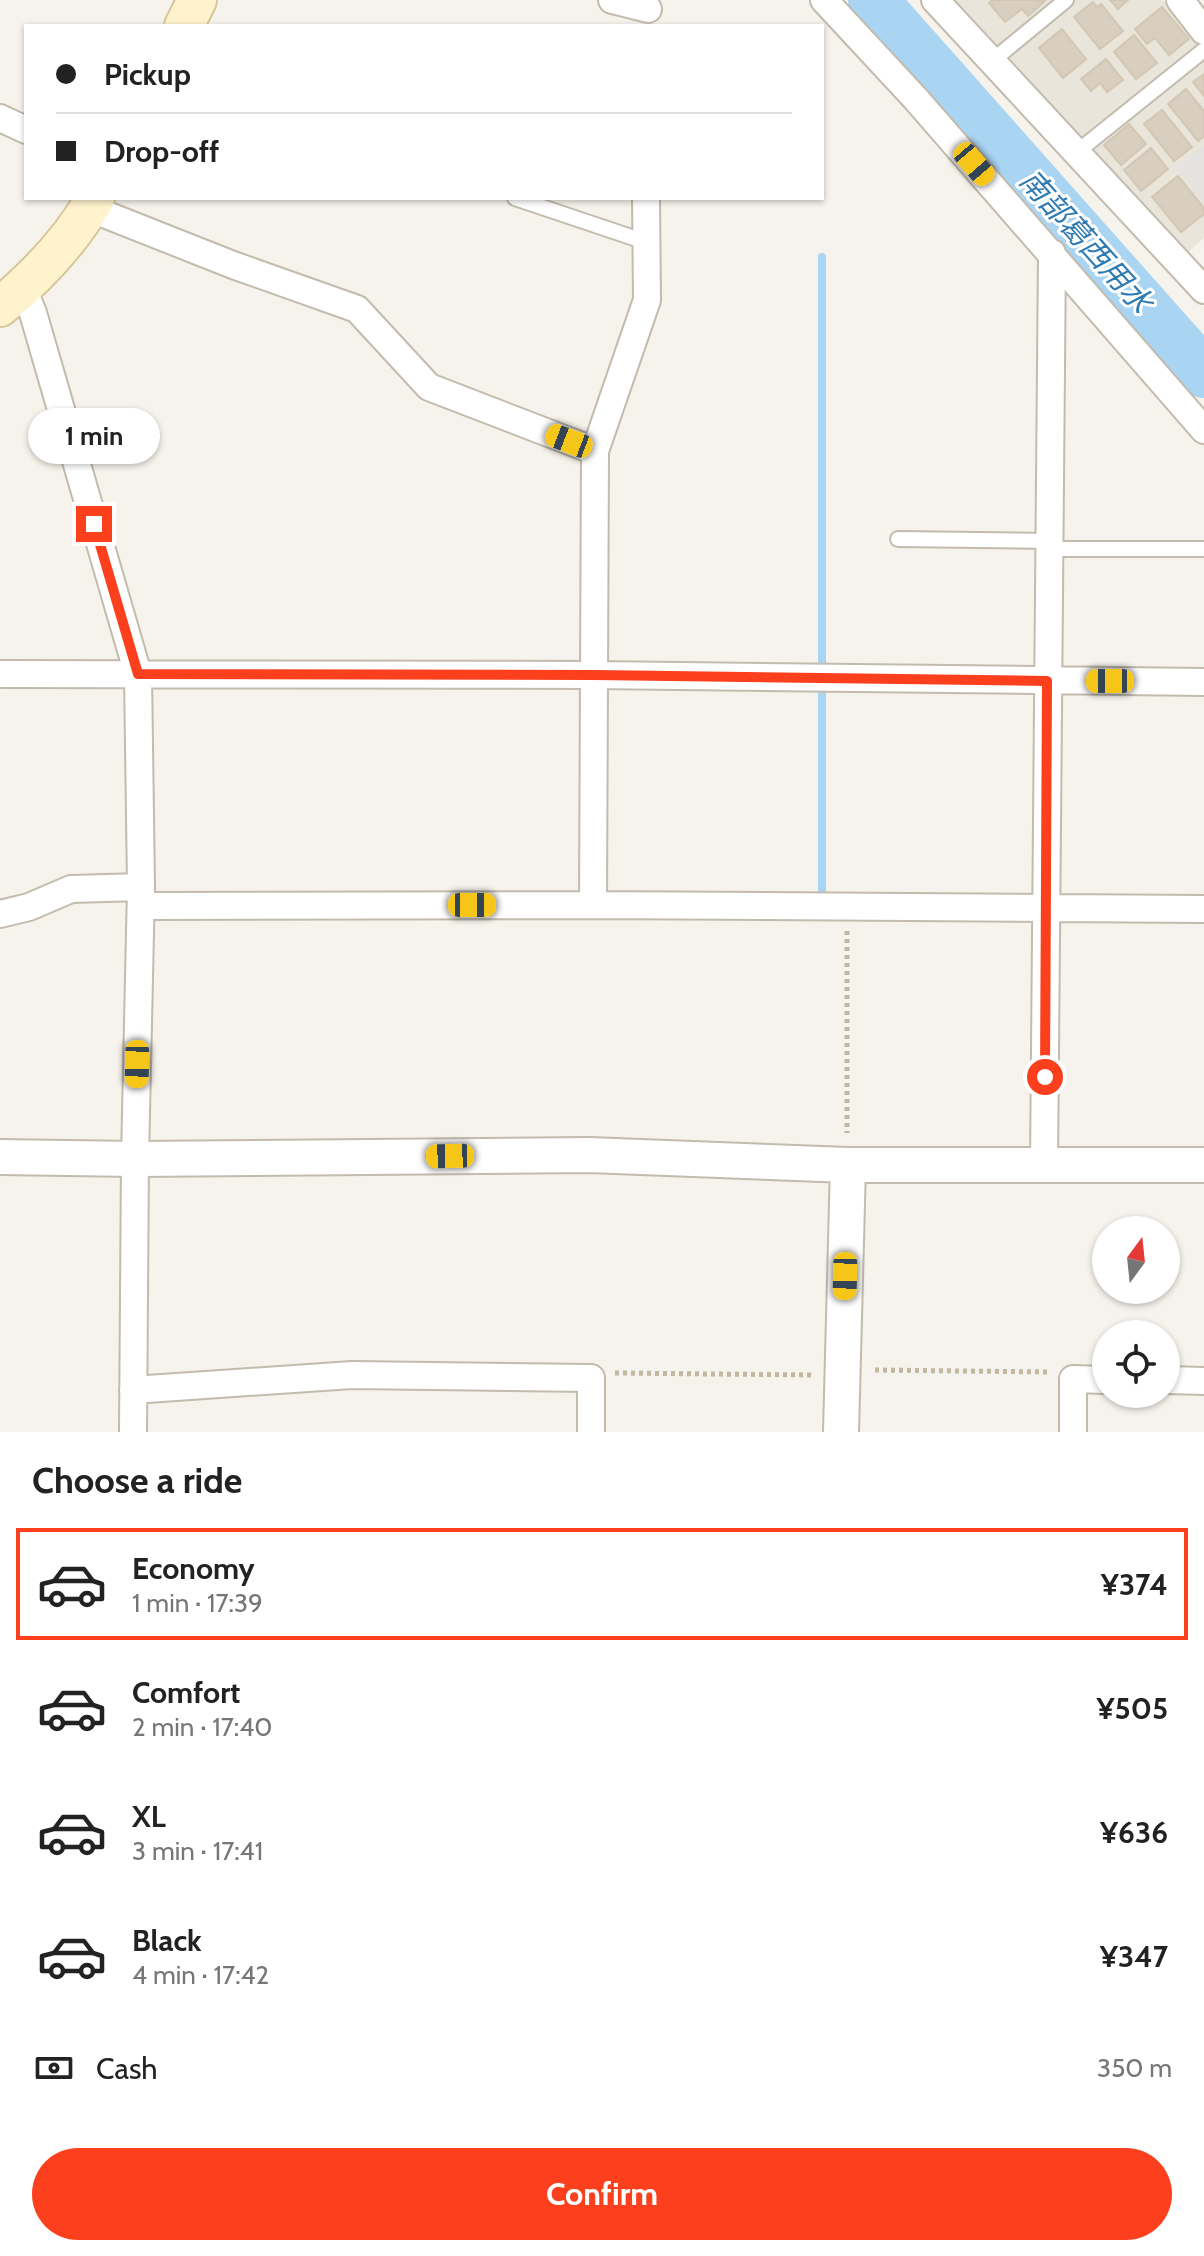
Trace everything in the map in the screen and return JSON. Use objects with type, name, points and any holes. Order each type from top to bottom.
[{"type":"main road","points":[[185,24],[197,0]]},
{"type":"main road","points":[[12,297],[59,249],[92,203]]},
{"type":"street","points":[[612,0],[648,12]]},
{"type":"street","points":[[824,0],[1052,253],[1204,430]]},
{"type":"street","points":[[935,0],[1077,152],[1195,263],[1204,290]]},
{"type":"street","points":[[1180,0],[1204,31]]},
{"type":"street","points":[[0,118],[24,129]]},
{"type":"street","points":[[593,905],[595,451],[647,300],[646,200]]},
{"type":"street","points":[[92,203],[233,265],[357,309],[429,387],[595,451]]},
{"type":"street","points":[[1044,1165],[1052,253]]},
{"type":"street","points":[[12,297],[138,674],[141,897],[133,1432]]},
{"type":"street","points":[[0,674],[594,675],[1204,682]]},
{"type":"street","points":[[0,914],[29,907],[71,889],[141,897],[593,905],[1204,909]]},
{"type":"street","points":[[841,1432],[847,1149]]},
{"type":"street","points":[[0,1157],[135,1159],[589,1155],[847,1149],[1044,1165],[1204,1165]]},
{"type":"street","points":[[133,1390],[352,1375],[591,1378],[591,1432]]},
{"type":"street","points":[[1073,1432],[1073,1379],[1092,1380]]},
{"type":"street","points":[[1180,1380],[1204,1381]]},
{"type":"lane","points":[[992,61],[1066,0]]},
{"type":"lane","points":[[1077,152],[1204,50]]},
{"type":"lane","points":[[521,200],[646,242]]},
{"type":"lane","points":[[898,539],[1204,549]]},
{"type":"path","points":[[847,906],[847,1149]]},
{"type":"path","points":[[875,1370],[1058,1372],[1073,1379]]},
{"type":"path","points":[[591,1378],[603,1372],[813,1375]]},
{"type":"shaded area","points":[[950,0],[1163,0],[1204,51],[1204,238],[1188,252]]},
{"type":"shaded area","points":[[1204,145],[1204,202],[1176,168]]},
{"type":"building","points":[[992,0],[1045,1],[1028,16],[1022,9],[1005,22],[989,3]]},
{"type":"building","points":[[1110,0],[1128,0],[1118,9]]},
{"type":"building","points":[[1093,2],[1097,7],[1101,4],[1123,31],[1100,49],[1074,17]]},
{"type":"building","points":[[1162,7],[1189,39],[1169,55],[1155,38],[1147,44],[1135,29]]},
{"type":"building","points":[[1062,29],[1086,59],[1063,78],[1039,48]]},
{"type":"building","points":[[1134,35],[1157,63],[1136,79],[1114,52]]},
{"type":"building","points":[[1106,59],[1123,80],[1107,92],[1100,83],[1091,91],[1081,79]]},
{"type":"building","points":[[1204,74],[1204,96],[1193,82]]},
{"type":"building","points":[[1186,89],[1204,111],[1204,136],[1198,141],[1168,104]]},
{"type":"building","points":[[1162,110],[1192,147],[1174,161],[1144,124]]},
{"type":"building","points":[[1129,124],[1146,144],[1121,165],[1104,145]]},
{"type":"building","points":[[1151,148],[1168,169],[1141,191],[1124,170]]},
{"type":"building","points":[[1178,176],[1204,208],[1204,214],[1181,232],[1152,197]]},
{"type":"waterway","name":"南部葛西用水","points":[[873,0],[1204,373]]},
{"type":"waterway","points":[[822,257],[822,899]]},
{"type":"route","points":[[94,524],[138,674],[594,675],[1047,681],[1045,1077]]}]
